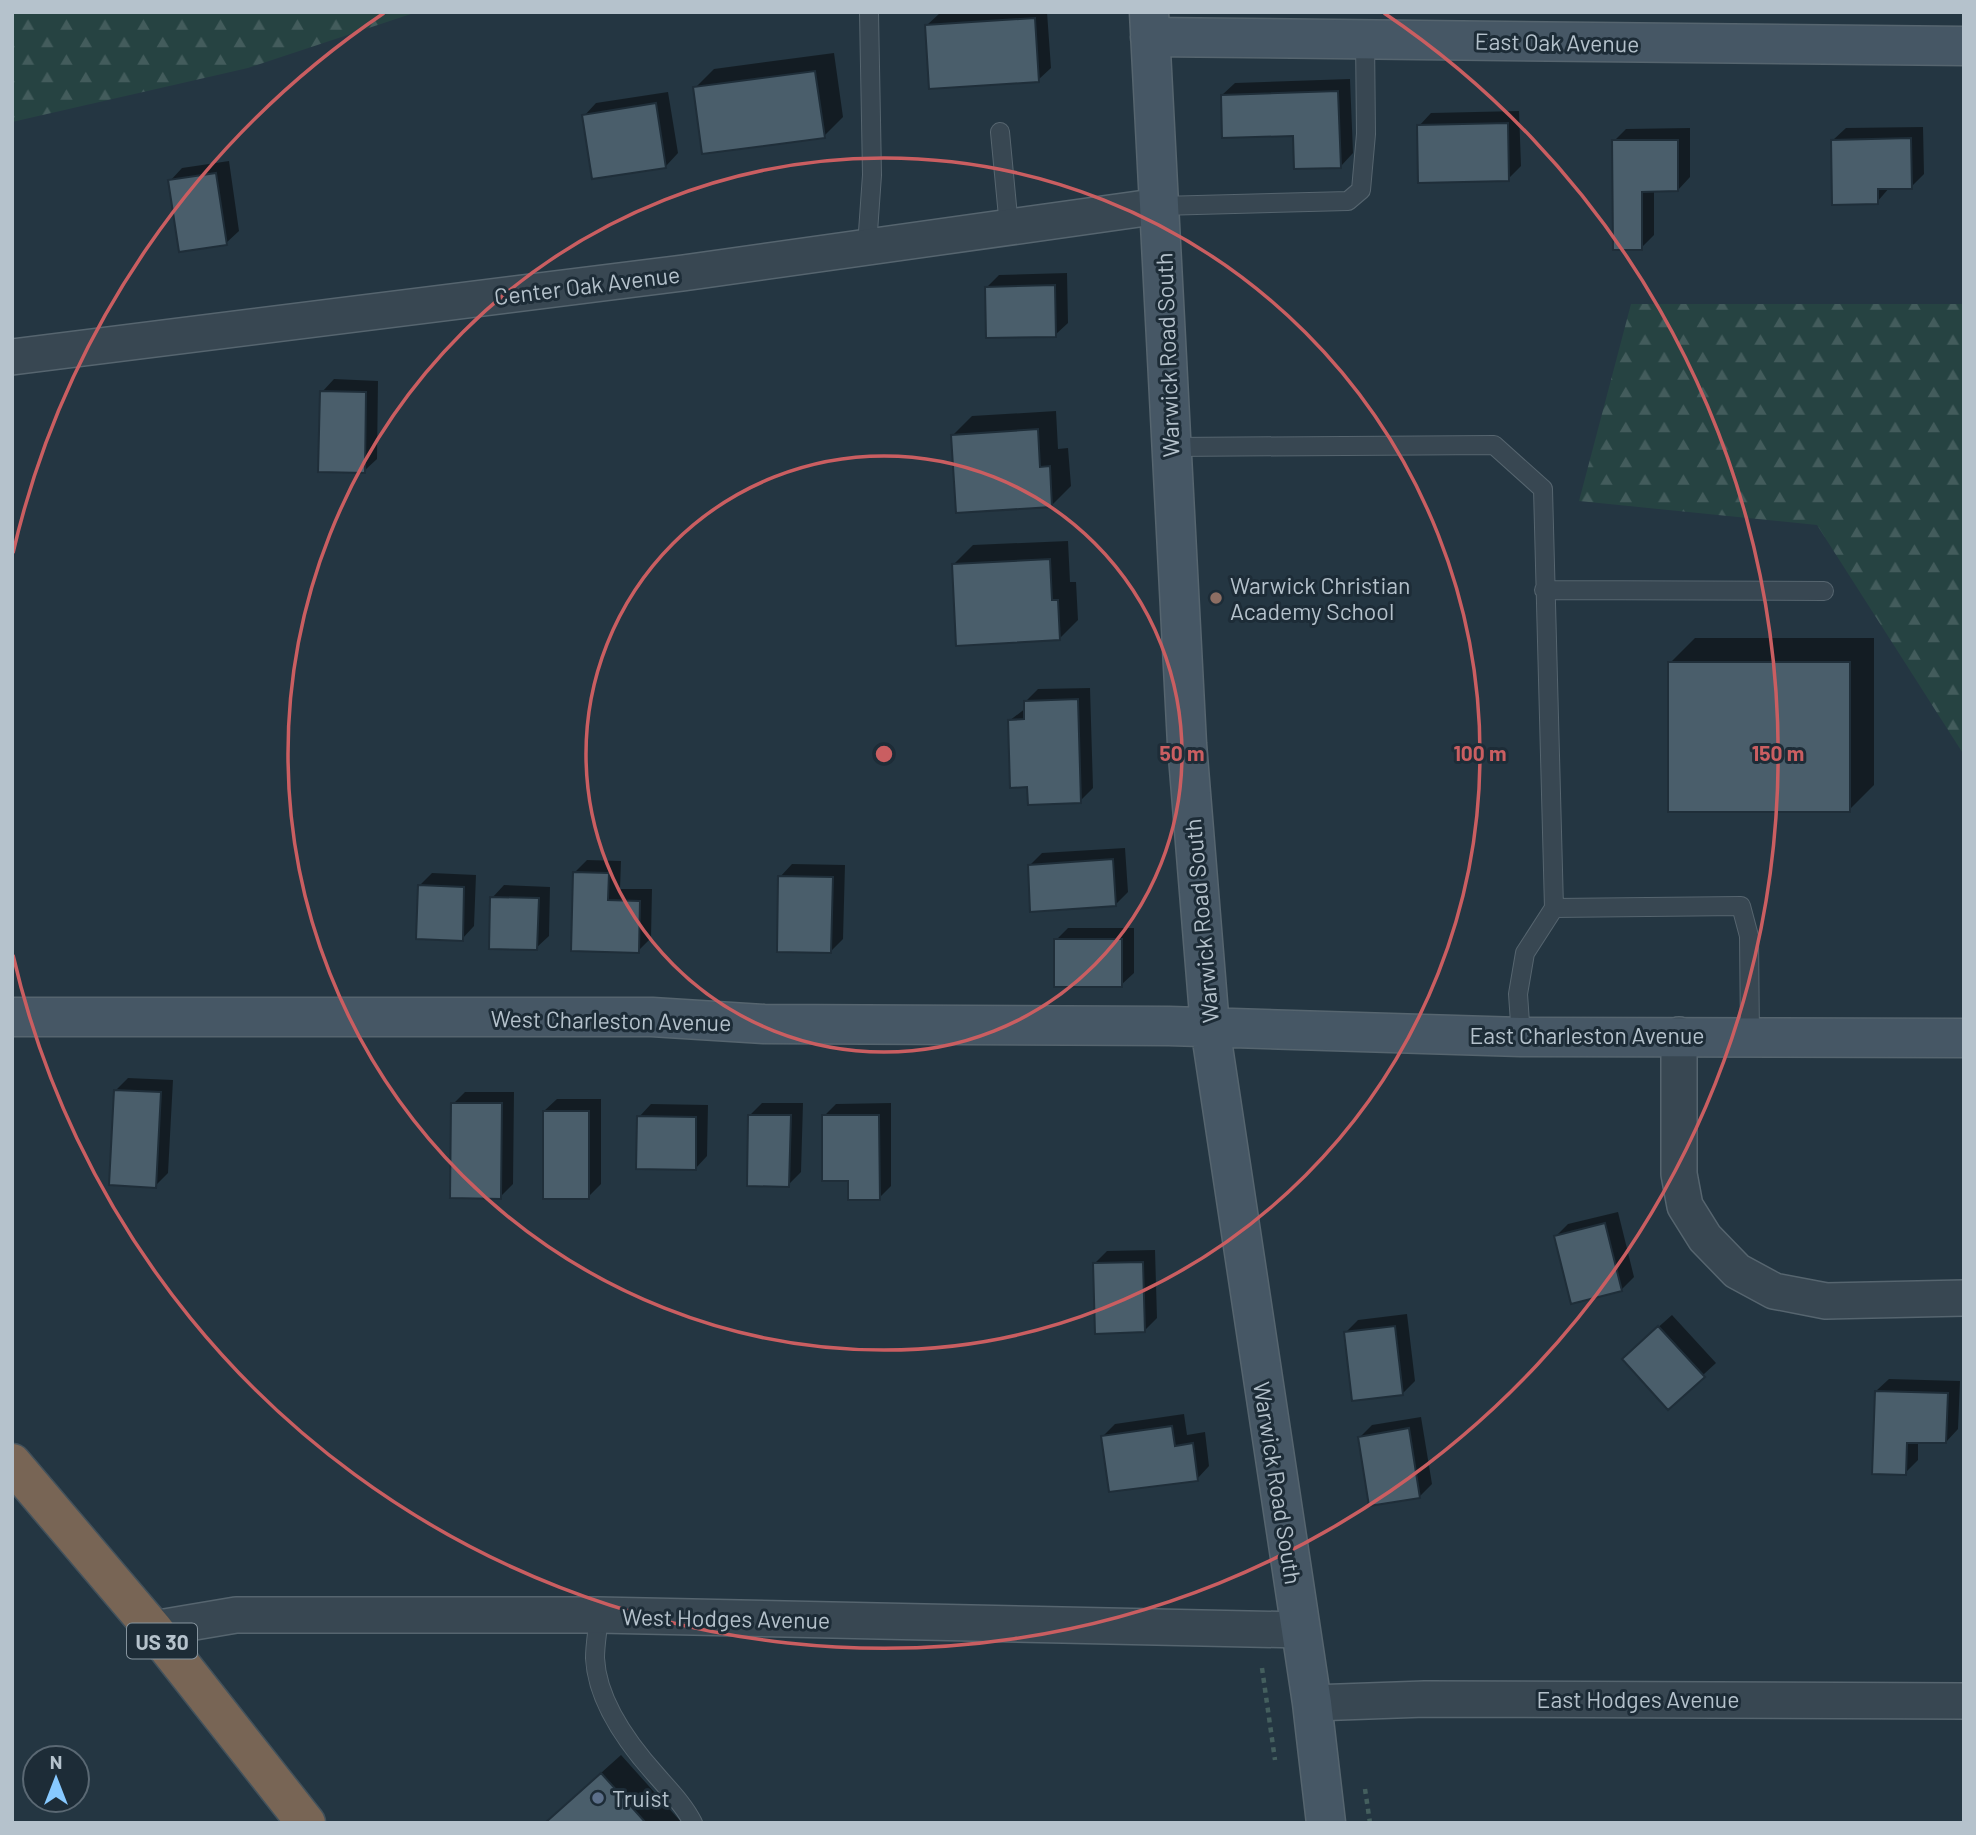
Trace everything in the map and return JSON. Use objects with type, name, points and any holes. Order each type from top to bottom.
[{"type":"highway","name":"US 30","points":[[12,1463],[153,1629],[306,1823]]},
{"type":"street","name":"East Oak Avenue","points":[[1150,24],[1365,39],[1964,47]]},
{"type":"street","name":"Warwick Road South","points":[[1150,24],[1187,744],[1210,1027],[1312,1703],[1326,1823]]},
{"type":"street","name":"Center Oak Avenue","points":[[12,357],[683,273],[1160,206]]},
{"type":"street","name":"West Charleston Avenue","points":[[12,1017],[652,1017],[764,1024],[1210,1027]]},
{"type":"street","name":"East Charleston Avenue","points":[[1210,1027],[1521,1037],[1679,1035],[1964,1038]]},
{"type":"street","points":[[1679,1035],[1679,1174],[1685,1206],[1705,1238],[1737,1271],[1774,1291],[1826,1301],[1964,1298]]},
{"type":"street","name":"West Hodges Avenue","points":[[153,1629],[236,1615],[599,1615],[1301,1630]]},
{"type":"street","name":"East Hodges Avenue","points":[[1312,1703],[1426,1699],[1964,1700]]},
{"type":"lane","points":[[867,246],[872,175],[869,12]]},
{"type":"lane","points":[[1160,206],[1348,201],[1361,190],[1366,134],[1365,39]]},
{"type":"lane","points":[[1000,132],[1009,227]]},
{"type":"lane","points":[[1171,447],[1494,445],[1543,489],[1554,908],[1525,953],[1518,994],[1521,1037]]},
{"type":"lane","points":[[1544,590],[1824,591]]},
{"type":"lane","points":[[1554,908],[1741,906],[1749,936],[1750,1036]]},
{"type":"lane","points":[[599,1615],[595,1658],[602,1694],[623,1731],[654,1774],[686,1809],[693,1823]]},
{"type":"path","points":[[1260,1660],[1277,1768]]},
{"type":"green space","points":[[12,12],[417,12],[248,68],[12,122]]},
{"type":"green space","points":[[1631,304],[1964,304],[1964,755],[1817,525],[1579,501]]},
{"type":"building","points":[[1035,18],[1039,82],[929,89],[925,25]]},
{"type":"building","points":[[815,71],[825,138],[702,154],[693,87]]},
{"type":"building","points":[[1338,91],[1341,168],[1294,169],[1293,136],[1222,138],[1221,95]]},
{"type":"building","points":[[656,103],[666,168],[592,179],[582,115]]},
{"type":"building","points":[[1508,123],[1509,181],[1418,183],[1417,125]]},
{"type":"building","points":[[1911,138],[1912,189],[1878,189],[1878,204],[1832,205],[1831,140]]},
{"type":"building","points":[[1612,140],[1678,140],[1678,191],[1642,192],[1642,250],[1613,250]]},
{"type":"building","points":[[216,173],[227,245],[179,252],[168,180]]},
{"type":"building","points":[[1055,285],[1056,337],[986,338],[985,287]]},
{"type":"building","points":[[320,391],[366,392],[365,473],[318,472]]},
{"type":"building","points":[[1038,429],[1040,467],[1050,466],[1052,507],[956,513],[951,435]]},
{"type":"building","points":[[1050,559],[1052,600],[1058,600],[1060,640],[956,646],[952,564]]},
{"type":"building","points":[[1668,662],[1850,662],[1850,812],[1668,812]]},
{"type":"building","points":[[1078,699],[1081,803],[1028,805],[1027,787],[1010,788],[1008,720],[1024,719],[1024,701]]},
{"type":"building","points":[[1113,859],[1116,906],[1030,912],[1028,865]]},
{"type":"building","points":[[573,872],[609,873],[608,900],[640,901],[639,953],[571,951]]},
{"type":"building","points":[[778,876],[833,877],[831,953],[777,952]]},
{"type":"building","points":[[418,885],[464,887],[463,941],[416,939]]},
{"type":"building","points":[[490,897],[539,898],[537,950],[489,949]]},
{"type":"building","points":[[1054,939],[1122,939],[1122,987],[1054,987]]},
{"type":"building","points":[[114,1090],[161,1092],[156,1188],[109,1185]]},
{"type":"building","points":[[451,1103],[502,1103],[501,1199],[450,1198]]},
{"type":"building","points":[[543,1111],[589,1111],[589,1199],[543,1199]]},
{"type":"building","points":[[748,1115],[791,1115],[789,1187],[747,1186]]},
{"type":"building","points":[[822,1115],[879,1115],[880,1200],[848,1200],[848,1181],[822,1181]]},
{"type":"building","points":[[637,1116],[696,1117],[696,1170],[636,1169]]},
{"type":"building","points":[[1605,1223],[1622,1291],[1571,1304],[1554,1236]]},
{"type":"building","points":[[1143,1262],[1145,1332],[1095,1334],[1093,1263]]},
{"type":"building","points":[[1395,1326],[1403,1395],[1352,1401],[1344,1332]]},
{"type":"building","points":[[1658,1326],[1705,1377],[1668,1410],[1622,1359]]},
{"type":"building","points":[[1875,1391],[1948,1393],[1946,1443],[1907,1443],[1906,1475],[1872,1474]]},
{"type":"building","points":[[1172,1426],[1175,1446],[1193,1443],[1198,1481],[1109,1492],[1101,1436]]},
{"type":"building","points":[[1409,1428],[1420,1498],[1369,1506],[1358,1437]]},
{"type":"building","name":"Truist","points":[[601,1773],[646,1823],[545,1823]]},
{"type":"place","name":"Warwick Christian Academy School","points":[[1216,598]]},
{"type":"place","name":"Truist","points":[[598,1798]]}]
